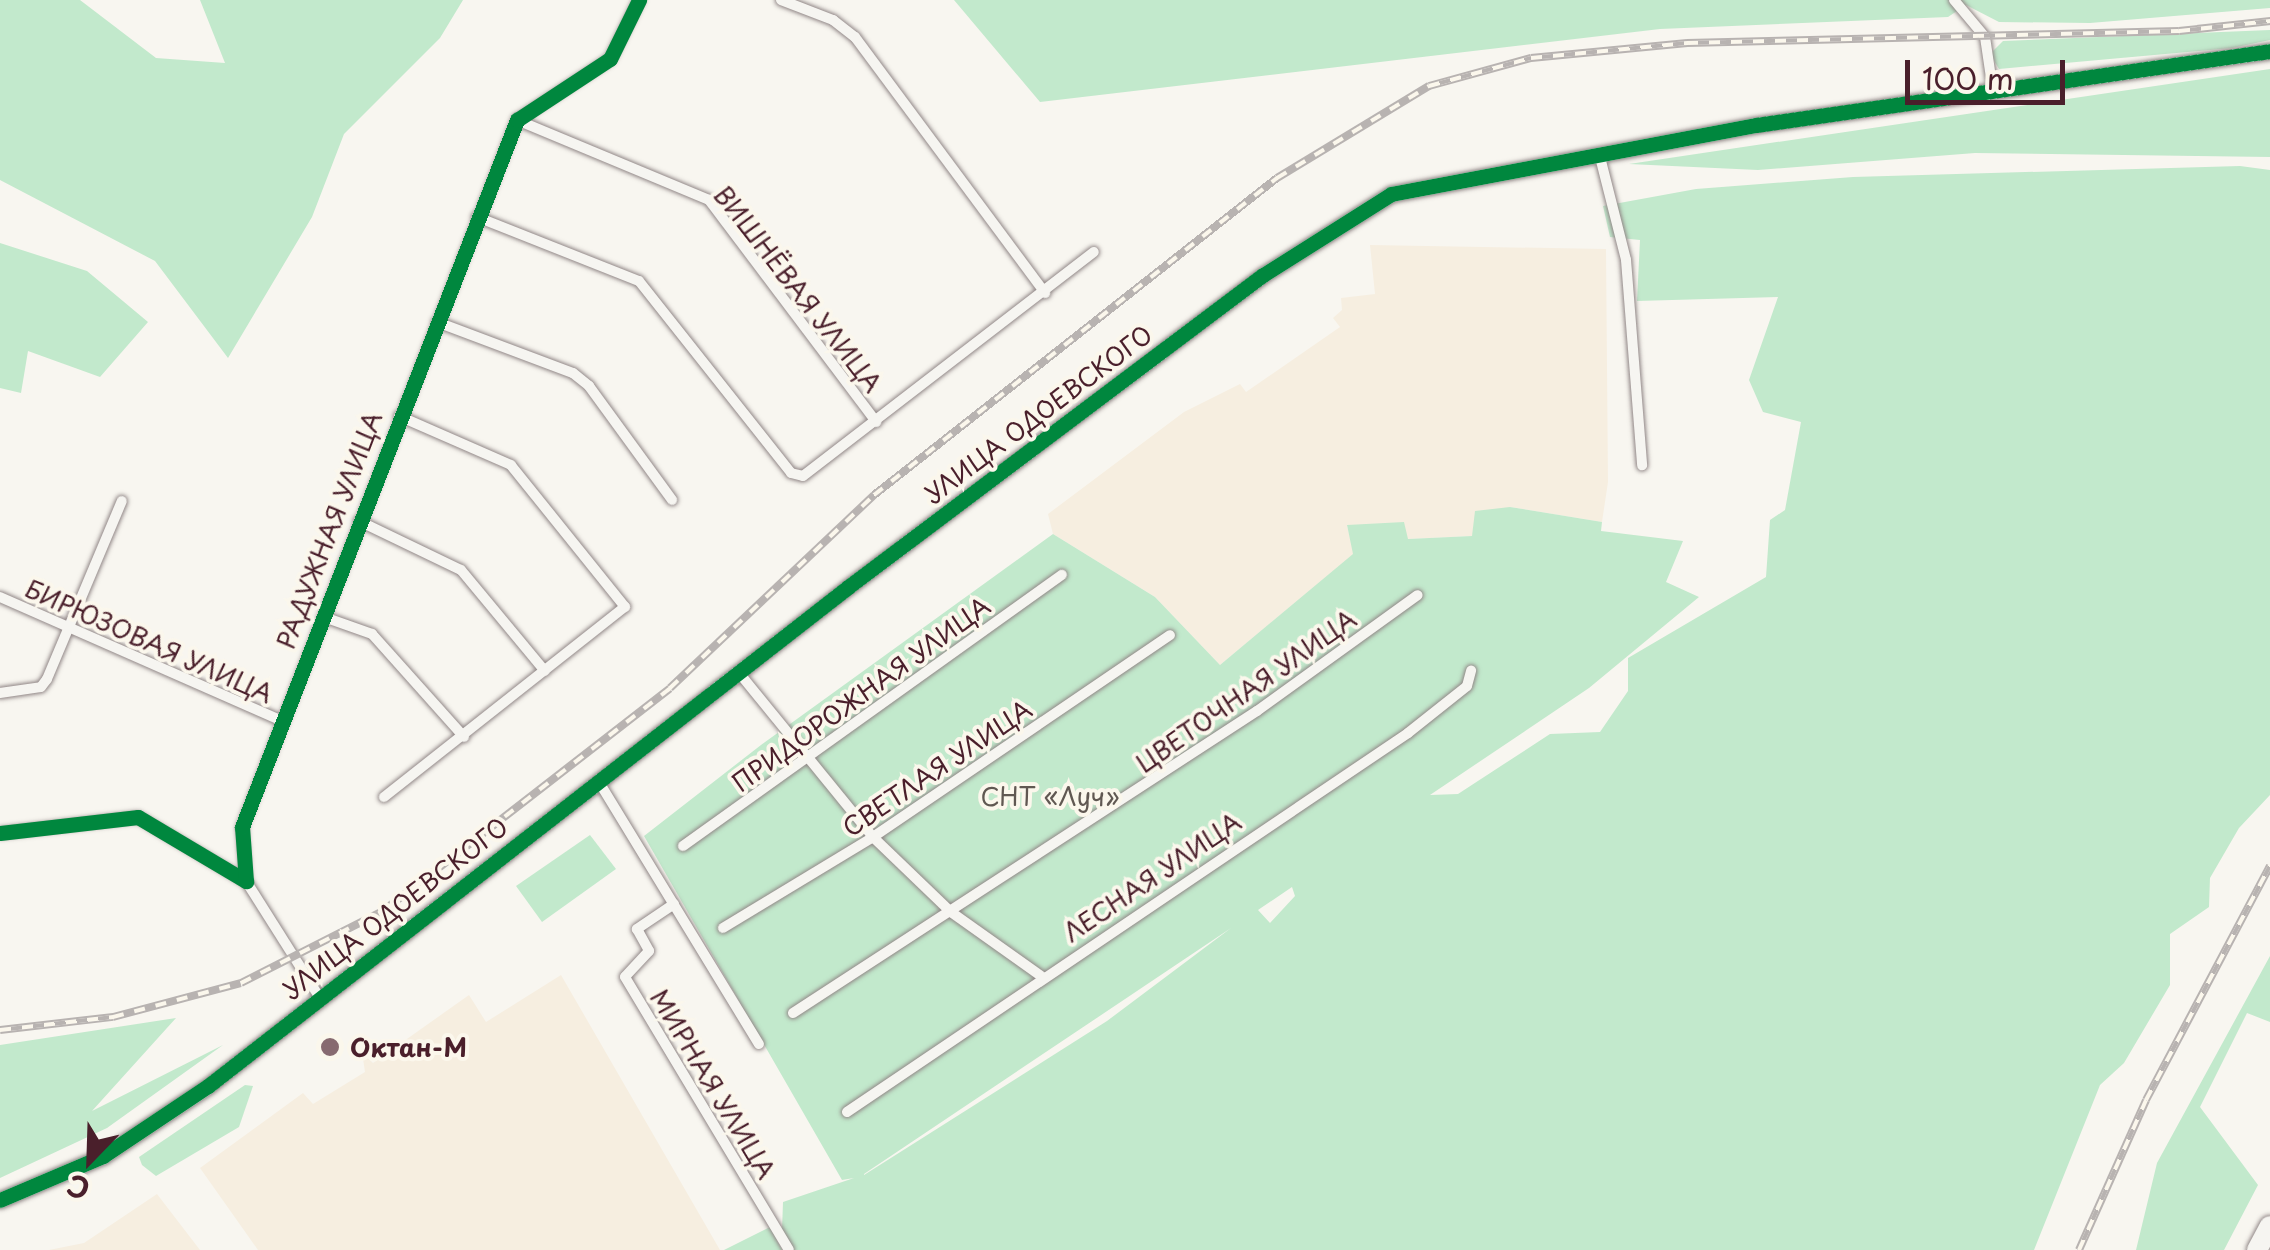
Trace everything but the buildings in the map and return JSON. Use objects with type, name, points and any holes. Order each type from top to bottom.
[{"type":"highway","points":[[2257,1250],[2270,1226]]},
{"type":"street","points":[[517,120],[610,59],[639,0]]},
{"type":"street","points":[[782,0],[833,20],[855,36],[1045,293]]},
{"type":"street","points":[[1954,0],[1985,36],[1993,91]]},
{"type":"street","name":"УЛИЦА ОДОЕВСКОГО","points":[[0,1200],[72,1172],[142,1132],[1338,223],[1415,185],[1599,152],[2270,52]]},
{"type":"street","name":"РАДУЖНАЯ УЛИЦА","points":[[246,881],[240,838],[399,416],[517,120]]},
{"type":"street","name":"ВИШНЁВАЯ УЛИЦА","points":[[517,120],[709,200],[876,422]]},
{"type":"street","points":[[1599,152],[1626,260],[1642,465]]},
{"type":"street","points":[[477,217],[640,281],[791,473],[803,476],[1094,252]]},
{"type":"street","points":[[437,322],[581,380],[672,500]]},
{"type":"street","points":[[384,797],[625,607],[625,600],[511,465],[399,416]]},
{"type":"street","points":[[0,694],[41,687],[122,502]]},
{"type":"street","points":[[359,521],[460,570],[545,672]]},
{"type":"street","name":"ПРИДОРОЖНАЯ УЛИЦА","points":[[683,846],[1062,575]]},
{"type":"street","name":"ЦВЕТОЧНАЯ УЛИЦА","points":[[793,1014],[1257,710],[1418,595]]},
{"type":"street","name":"БИРЮЗОВАЯ УЛИЦА","points":[[0,597],[282,721]]},
{"type":"street","points":[[324,617],[372,634],[464,737]]},
{"type":"street","name":"СВЕТЛАЯ УЛИЦА","points":[[722,928],[873,837],[1170,635]]},
{"type":"street","name":"ЛЕСНАЯ УЛИЦА","points":[[847,1112],[1041,976],[1408,733],[1466,686],[1471,671]]},
{"type":"street","points":[[740,674],[873,837],[951,912],[1041,976]]},
{"type":"street","points":[[598,782],[759,1044]]},
{"type":"street","points":[[0,833],[138,817],[246,881],[320,998]]},
{"type":"street","name":"МИРНАЯ УЛИЦА","points":[[674,904],[637,929],[648,951],[625,977],[788,1250]]},
{"type":"shaded area","points":[[1370,245],[1606,249],[1608,482],[1602,522],[1510,507],[1472,536],[1407,539],[1347,526],[1354,554],[1220,665],[1155,597],[1053,534],[1048,514],[1184,412],[1240,384],[1246,392],[1340,327],[1333,318],[1342,310],[1341,298],[1375,294]]},
{"type":"shaded area","points":[[561,975],[720,1250],[258,1250],[200,1168],[303,1093],[313,1104],[365,1072],[362,1052],[373,1063],[469,995],[486,1022]]},
{"type":"shaded area","points":[[157,1194],[200,1250],[49,1250],[84,1243]]},
{"type":"green space","points":[[0,0],[80,0],[156,58],[225,63],[200,0],[463,0],[440,38],[344,134],[312,217],[228,358],[155,261],[0,180]]},
{"type":"green space","points":[[954,0],[2270,0],[2270,8],[2090,23],[1999,22],[1966,5],[1948,17],[1660,29],[1040,102]]},
{"type":"green space","points":[[2270,30],[2270,40],[2232,48],[1999,69],[1990,54],[2003,41]]},
{"type":"green space","points":[[2270,69],[2270,157],[1975,153],[1758,170],[1629,164]]},
{"type":"green space","name":"СНТ «Луч»","points":[[2240,166],[2270,170],[2270,795],[2239,828],[2210,878],[2209,907],[2170,934],[2170,985],[2124,1063],[2100,1085],[2034,1250],[793,1250],[782,1230],[783,1202],[854,1178],[842,1180],[644,836],[761,745],[1053,534],[1155,597],[1220,665],[1353,554],[1347,525],[1404,522],[1408,539],[1472,536],[1475,511],[1510,507],[1602,522],[1601,531],[1683,541],[1666,582],[1699,597],[1589,688],[1430,795],[1458,794],[1550,734],[1600,732],[1628,691],[1628,658],[1766,577],[1770,520],[1785,510],[1801,422],[1763,412],[1749,380],[1778,297],[1637,301],[1640,240],[1610,237],[1603,206],[1696,189],[1853,177]],"holes":[[[1292,887],[1295,896],[1270,923],[1258,910]],[[1231,928],[1107,1021],[864,1175],[864,1174]]]},
{"type":"green space","points":[[0,243],[87,271],[148,322],[100,377],[28,351],[21,393],[0,388]]},
{"type":"green space","points":[[590,835],[616,869],[542,922],[516,886]]},
{"type":"green space","points":[[2270,956],[2270,1022],[2247,1013],[2200,1107],[2258,1185],[2224,1250],[2136,1250],[2157,1163]]},
{"type":"green space","points":[[176,1018],[92,1111],[223,1045],[107,1128],[0,1178],[0,1045]]},
{"type":"green space","points":[[245,1085],[253,1086],[239,1127],[156,1176],[142,1165],[139,1157]]},
{"type":"green space","points":[[770,1227],[782,1250],[724,1250]]},
{"type":"railway","points":[[0,1030],[113,1017],[241,983],[383,911],[670,688],[874,495],[1277,178],[1429,86],[1531,58],[1687,43],[2179,31],[2270,21]]},
{"type":"railway","points":[[2079,1250],[2146,1100],[2270,866]]},
{"type":"cycle path","points":[[0,833],[138,817],[246,881],[242,827],[517,120],[610,59],[639,0]]},
{"type":"cycle path","points":[[0,1200],[103,1156],[208,1086],[848,587],[1263,275],[1391,194],[1756,125],[2270,51]]},
{"type":"place","name":"Октан-М","points":[[330,1047]]}]
